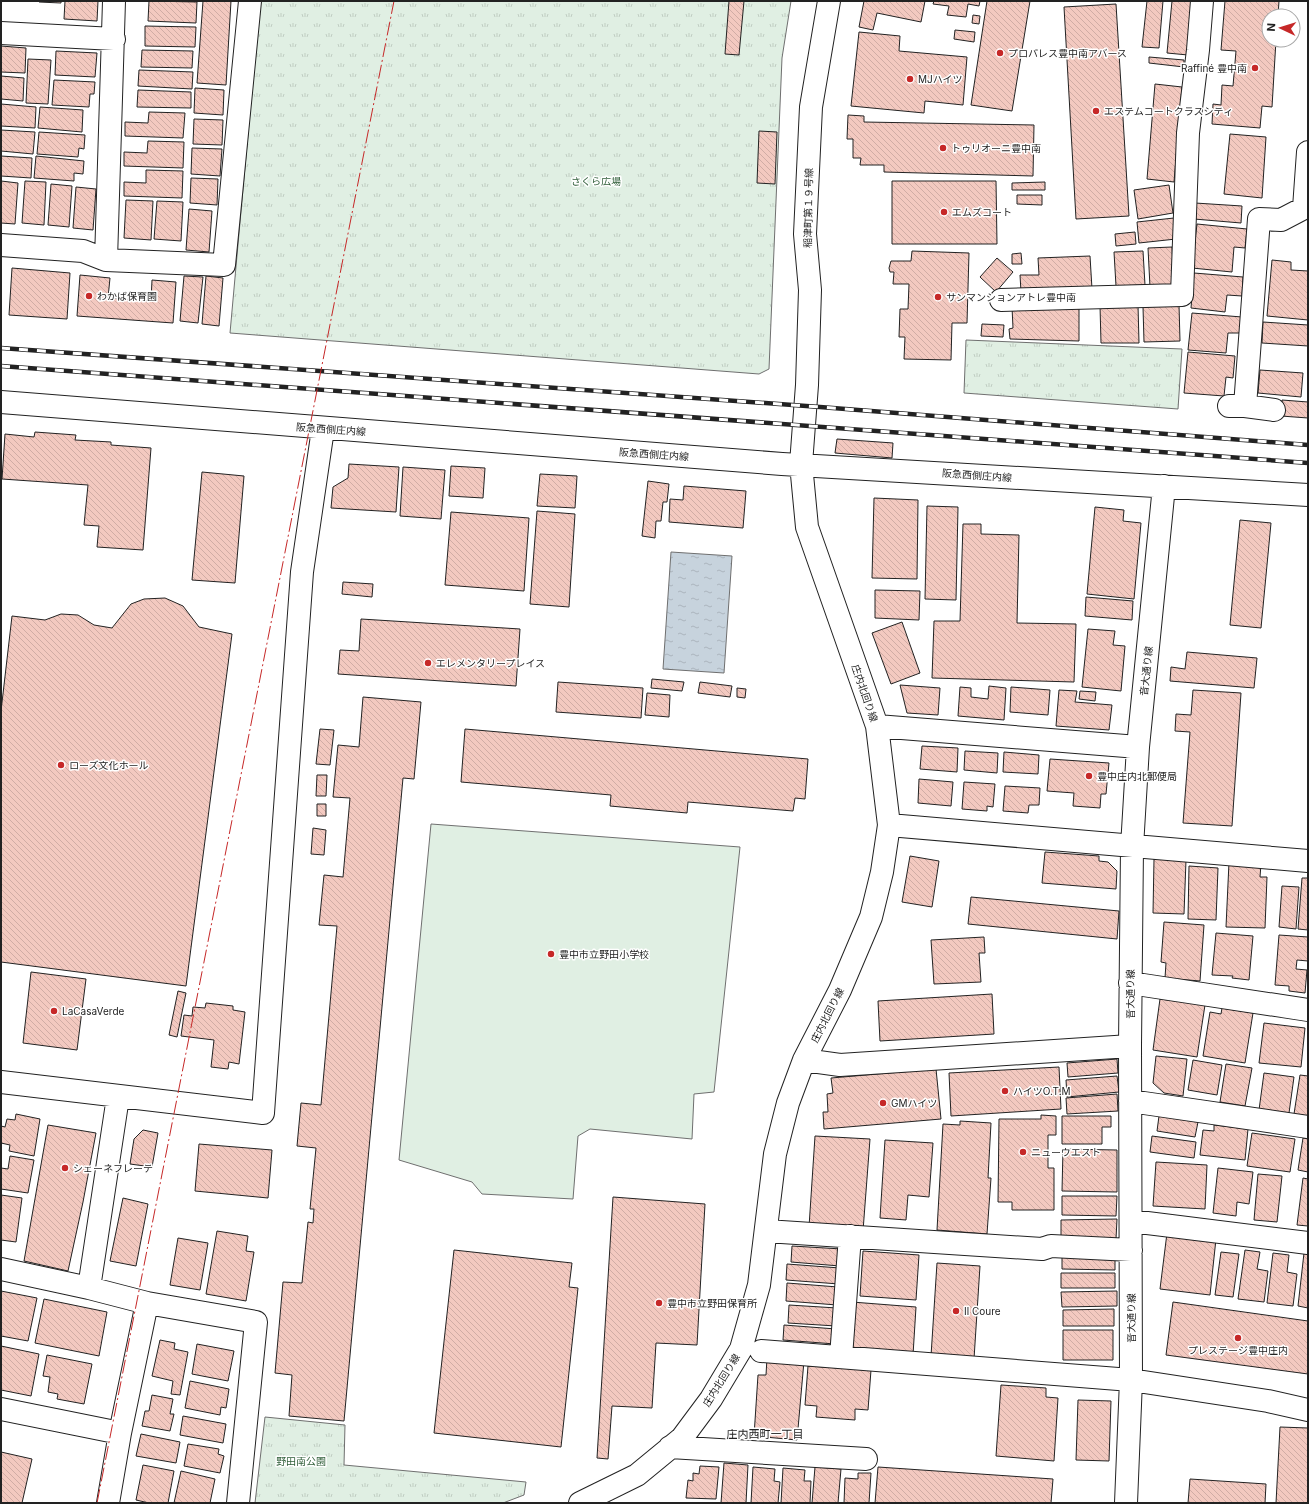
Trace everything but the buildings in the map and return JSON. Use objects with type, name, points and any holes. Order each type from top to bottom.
[{"type":"street","points":[[106,260],[114,1]]},
{"type":"street","points":[[1,245],[83,251],[106,260],[224,265],[250,1]]},
{"type":"street","name":"稲津町第１９号線","points":[[801,464],[807,385],[810,290],[805,234],[811,107],[829,1]]},
{"type":"street","points":[[1001,300],[1182,295],[1188,133],[1202,1]]},
{"type":"street","points":[[1,34],[114,39]]},
{"type":"street","points":[[1274,410],[1237,406],[1260,219],[1281,220],[1304,208],[1308,152]]},
{"type":"street","name":"阪急西側庄内線","points":[[1,402],[801,464],[1308,495]]},
{"type":"street","points":[[1,1082],[263,1113],[302,572],[323,428]]},
{"type":"street","name":"庄内北回り線","points":[[580,1503],[637,1475],[682,1438],[712,1399],[741,1349],[759,1285],[775,1154],[788,1103],[804,1060],[840,990],[871,917],[882,872],[889,825],[877,726],[807,527],[801,464]]},
{"type":"street","name":"音大通り線","points":[[1126,1503],[1131,1380],[1130,983],[1132,847],[1138,747],[1164,486]]},
{"type":"street","points":[[877,726],[1138,747]]},
{"type":"street","points":[[889,825],[1308,861]]},
{"type":"street","points":[[1130,983],[1308,1010]]},
{"type":"street","points":[[804,1060],[840,1065],[1130,1046]]},
{"type":"street","points":[[89,1288],[118,1097]]},
{"type":"street","points":[[1130,1101],[1308,1127]]},
{"type":"street","points":[[1131,1221],[1308,1243]]},
{"type":"street","points":[[766,1231],[1042,1249],[1051,1246],[1131,1250]]},
{"type":"street","points":[[841,1357],[850,1236]]},
{"type":"street","points":[[1,1269],[89,1288],[147,1303],[256,1322],[238,1503]]},
{"type":"street","points":[[108,1503],[120,1434],[147,1303]]},
{"type":"street","points":[[761,1351],[1131,1380],[1268,1401],[1308,1410]]},
{"type":"street","points":[[1,1409],[120,1434]]},
{"type":"street","points":[[670,1447],[866,1459]]},
{"type":"green space","name":"さくら広場","points":[[260,1],[791,1],[782,58],[769,369],[759,374],[230,333]]},
{"type":"green space","points":[[966,340],[1182,349],[1178,409],[964,393]]},
{"type":"green space","points":[[431,824],[740,847],[714,1092],[694,1094],[692,1139],[590,1129],[578,1136],[573,1199],[482,1194],[472,1182],[399,1160]]},
{"type":"green space","name":"野田南公園","points":[[265,1417],[345,1425],[344,1465],[526,1482],[524,1495],[503,1503],[255,1503]]},
{"type":"water","points":[[671,552],[732,556],[724,673],[663,669]]},
{"type":"railway","points":[[1,348],[820,407],[1308,445]]},
{"type":"railway","points":[[1,366],[1308,463]]},
{"type":"power","points":[[97,1503],[394,1]]},
{"type":"place","name":"プロパレス豊中南アバース","points":[[1000,53]]},
{"type":"place","name":"Raffiné 豊中南","points":[[1255,68]]},
{"type":"place","name":"MJハイツ","points":[[910,79]]},
{"type":"place","name":"エステムコートクラスシティ","points":[[1096,111]]},
{"type":"place","name":"トゥリオーニ豊中南","points":[[943,148]]},
{"type":"place","name":"エムズコート","points":[[944,212]]},
{"type":"place","name":"わかば保育園","points":[[89,296]]},
{"type":"place","name":"サンマンションアトレ豊中南","points":[[938,297]]},
{"type":"place","name":"エレメンタリープレイス","points":[[428,663]]},
{"type":"place","name":"ローズ文化ホール","points":[[61,765]]},
{"type":"place","name":"豊中庄内北郵便局","points":[[1089,776]]},
{"type":"place","name":"豊中市立野田小学校","points":[[551,954]]},
{"type":"place","name":"LaCasaVerde","points":[[54,1011]]},
{"type":"place","name":"ハイツO.T.M","points":[[1005,1091]]},
{"type":"place","name":"GMハイツ","points":[[883,1103]]},
{"type":"place","name":"ニューウエスト","points":[[1023,1152]]},
{"type":"place","name":"シェーネフレーテ","points":[[65,1168]]},
{"type":"place","name":"豊中市立野田保育所","points":[[659,1303]]},
{"type":"place","name":"Il Coure","points":[[956,1311]]},
{"type":"place","name":"プレステージ豊中庄内","points":[[1238,1338]]},
{"type":"district","name":"庄内西町一丁目","points":[[765,1434]]}]
